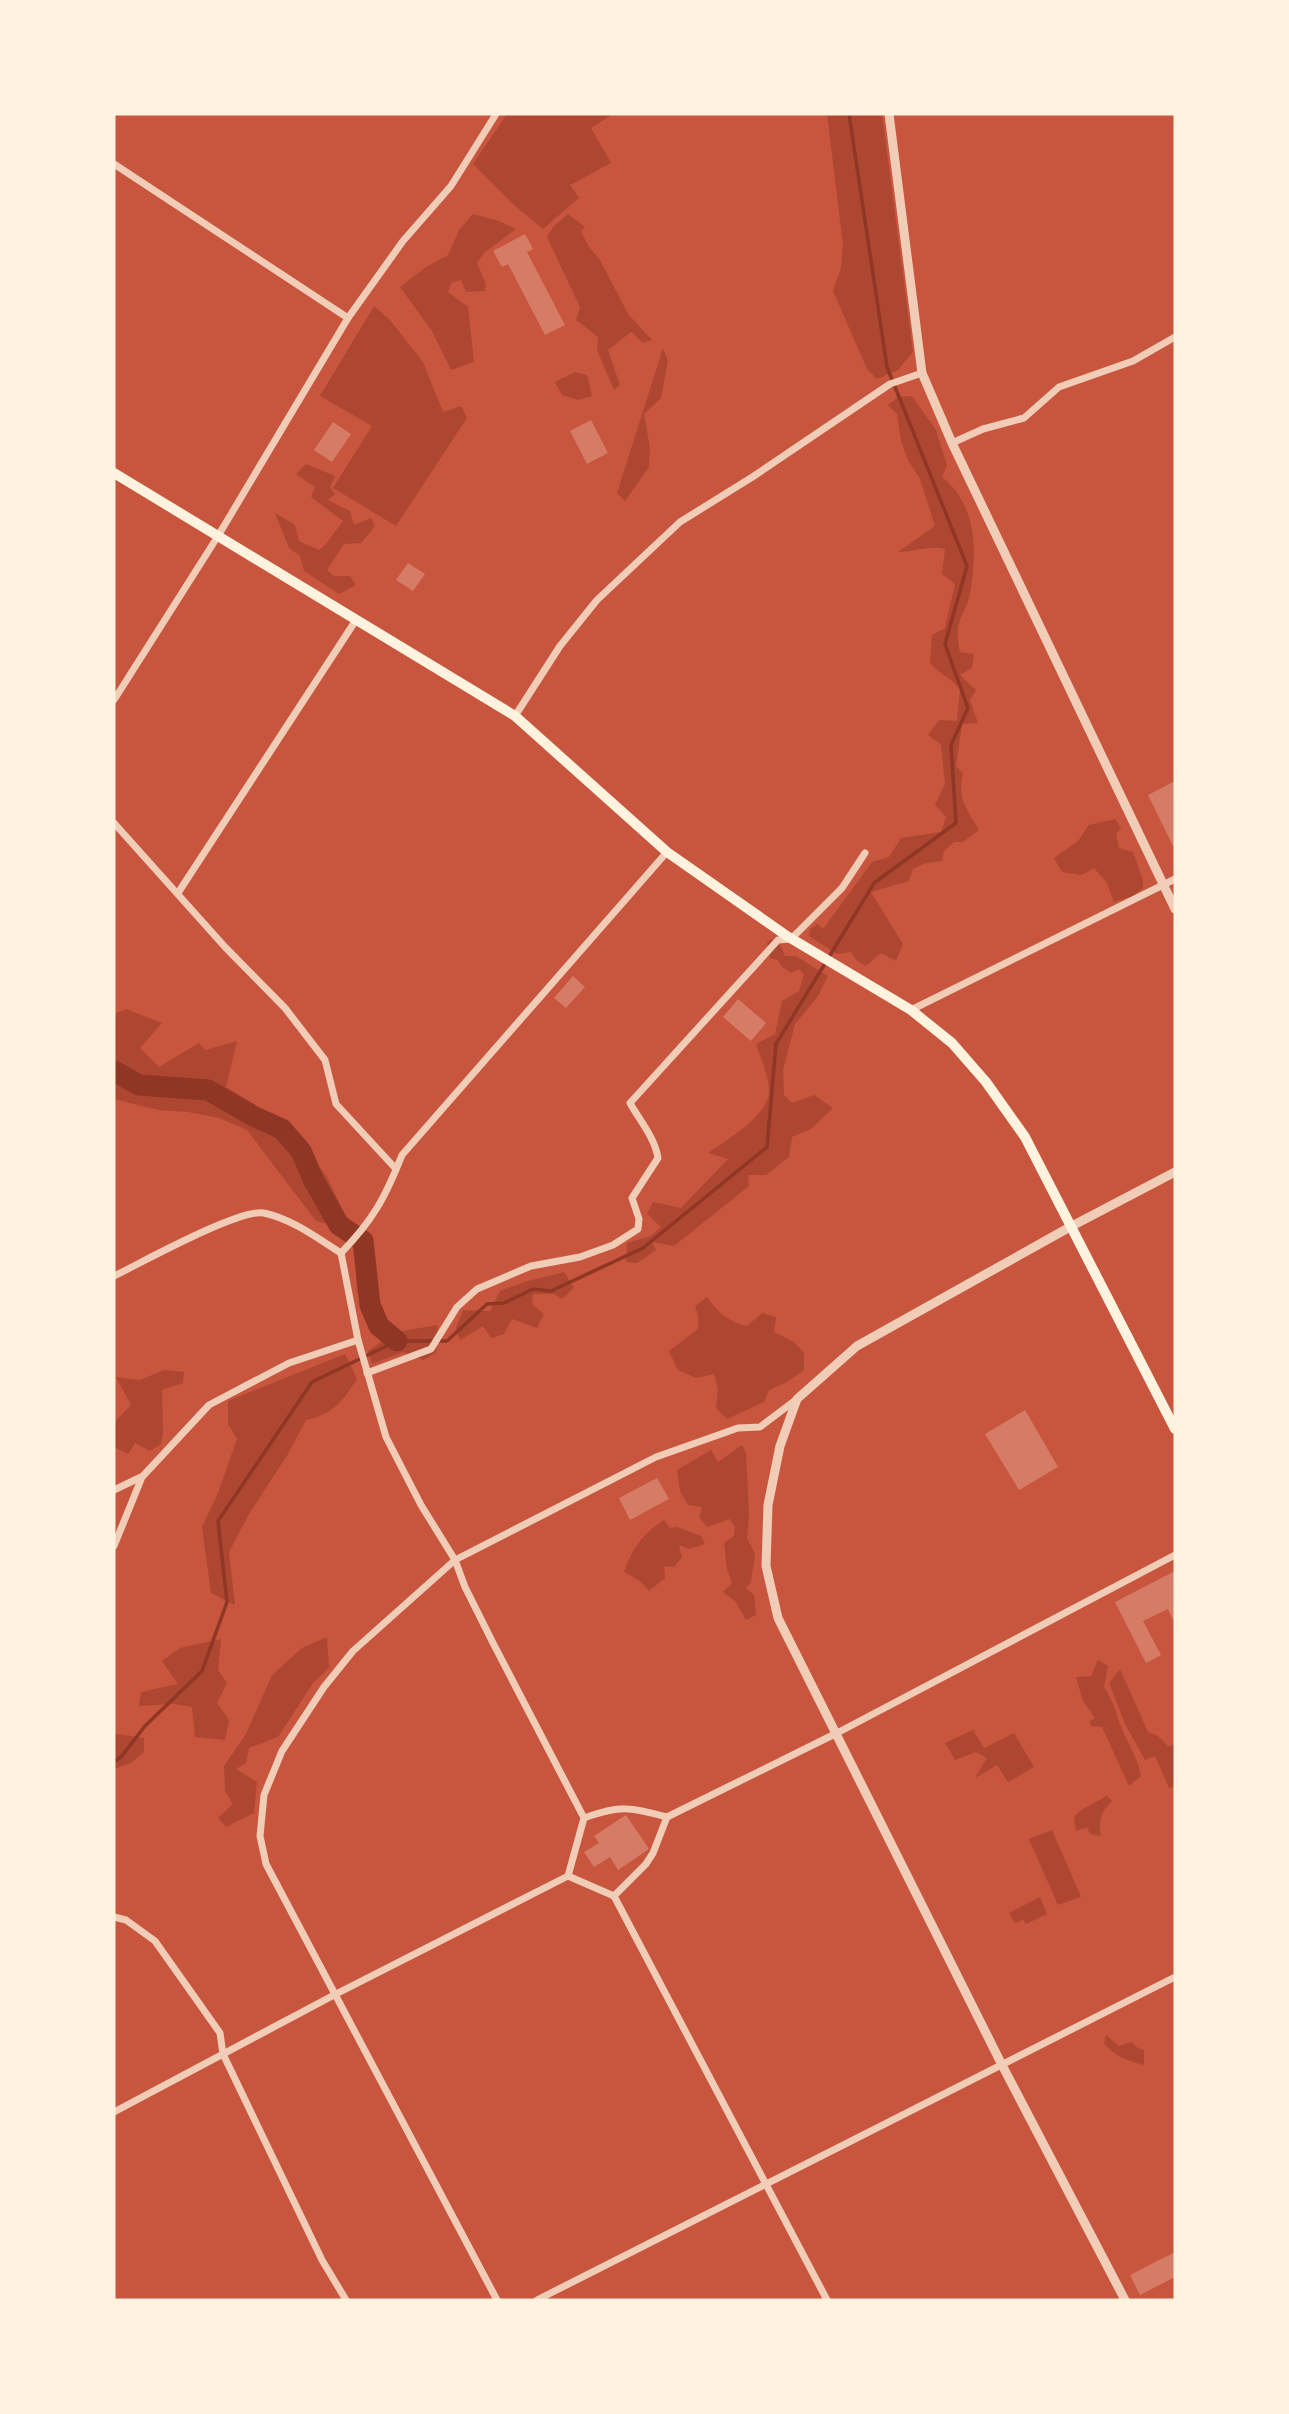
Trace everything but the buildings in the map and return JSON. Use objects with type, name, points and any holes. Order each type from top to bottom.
[{"type":"main road","points":[[114,473],[515,716],[667,852],[792,939],[911,1010],[952,1044],[986,1082],[1024,1138],[1175,1429]]},
{"type":"street","points":[[114,700],[218,536],[348,318],[404,241],[451,186],[496,114]]},
{"type":"street","points":[[889,114],[922,373],[952,443],[1175,909]]},
{"type":"street","points":[[114,164],[348,318]]},
{"type":"street","points":[[952,443],[983,429],[1024,418],[1059,387],[1133,361],[1175,337]]},
{"type":"street","points":[[515,716],[560,646],[597,600],[680,522],[754,476],[890,384],[922,373]]},
{"type":"street","points":[[178,893],[356,620]]},
{"type":"street","points":[[114,823],[225,947],[285,1008],[325,1060],[336,1104],[396,1169]]},
{"type":"street","points":[[341,1253],[366,1227],[387,1192],[402,1155],[667,852]]},
{"type":"street","points":[[367,1373],[431,1349],[457,1307],[477,1289],[531,1266],[580,1257],[613,1245],[638,1230],[639,1219],[632,1198],[658,1158],[656,1143],[643,1127],[630,1103],[778,940],[792,939],[842,888],[865,853]]},
{"type":"street","points":[[911,1010],[1175,879]]},
{"type":"street","points":[[497,2300],[266,1864],[260,1836],[264,1795],[282,1751],[324,1687],[346,1660],[455,1560],[656,1457],[738,1428],[760,1427],[797,1399],[857,1346],[1070,1227],[1175,1172]]},
{"type":"street","points":[[114,1276],[236,1217],[261,1212],[297,1225],[341,1253],[358,1340],[386,1437],[421,1505],[455,1560],[487,1632],[584,1818],[568,1876],[336,1994],[114,2112]]},
{"type":"street","points":[[114,1546],[142,1477],[209,1405],[289,1363],[358,1340]]},
{"type":"street","points":[[797,1399],[780,1446],[768,1505],[766,1566],[778,1618],[1002,2065],[1125,2300]]},
{"type":"street","points":[[114,1490],[142,1477]]},
{"type":"street","points":[[584,1818],[620,1808],[632,1808],[667,1817],[837,1733],[1175,1555]]},
{"type":"street","points":[[614,1896],[646,1864],[667,1817]]},
{"type":"street","points":[[568,1876],[614,1896],[827,2300]]},
{"type":"street","points":[[114,1917],[126,1920],[155,1941],[220,2033],[223,2054],[322,2260],[346,2300]]},
{"type":"street","points":[[537,2300],[1175,1977]]},
{"type":"shaded area","points":[[507,114],[613,114],[591,128],[611,163],[570,185],[579,198],[543,229],[473,164]]},
{"type":"shaded area","points":[[827,114],[882,114],[913,352],[898,370],[877,379],[867,369],[833,291],[841,268],[843,245]]},
{"type":"shaded area","points":[[473,214],[516,229],[484,253],[477,263],[486,284],[485,291],[466,292],[461,280],[451,283],[448,292],[468,307],[474,362],[451,370],[432,331],[400,287],[426,267],[448,255],[459,230]]},
{"type":"shaded area","points":[[568,214],[585,227],[581,231],[600,260],[628,314],[652,340],[643,343],[631,332],[608,350],[620,385],[614,390],[597,350],[598,337],[576,320],[580,307],[547,237],[553,227]]},
{"type":"shaded area","points":[[374,306],[389,319],[423,362],[443,412],[461,406],[467,418],[396,526],[333,488],[372,426],[320,396]]},
{"type":"shaded area","points":[[663,348],[668,361],[661,398],[644,414],[650,448],[649,467],[625,501],[617,493]]},
{"type":"shaded area","points":[[575,372],[587,375],[592,396],[578,400],[562,395],[555,382]]},
{"type":"shaded area","points":[[912,396],[936,430],[947,465],[942,477],[962,500],[972,528],[973,573],[969,597],[959,624],[958,641],[960,652],[974,654],[972,668],[960,675],[976,690],[970,700],[978,723],[962,724],[956,766],[963,773],[961,790],[964,803],[979,830],[963,842],[954,842],[944,851],[942,861],[926,863],[913,869],[909,881],[871,892],[903,944],[896,961],[881,953],[866,966],[856,960],[851,952],[837,954],[809,936],[810,929],[818,924],[823,929],[872,862],[889,857],[901,838],[941,832],[946,817],[935,805],[945,784],[941,745],[928,735],[939,720],[957,721],[960,689],[930,663],[932,635],[945,628],[955,584],[942,574],[945,549],[898,552],[935,526],[920,479],[908,460],[901,441],[897,414],[888,405],[898,397]]},
{"type":"shaded area","points":[[306,464],[335,476],[330,487],[335,494],[328,500],[350,511],[354,525],[371,518],[375,526],[361,543],[344,544],[327,570],[334,576],[350,576],[356,585],[339,594],[304,571],[300,556],[289,548],[275,513],[295,525],[299,541],[319,550],[343,521],[311,497],[315,487],[296,474]]},
{"type":"shaded area","points":[[1115,819],[1121,828],[1116,834],[1119,848],[1133,852],[1143,880],[1143,888],[1133,896],[1114,902],[1107,883],[1094,868],[1082,875],[1062,872],[1054,858],[1078,841],[1089,825]]},
{"type":"shaded area","points":[[771,939],[781,946],[785,956],[796,956],[828,976],[818,996],[795,1024],[783,1070],[784,1095],[792,1103],[814,1095],[833,1108],[811,1129],[792,1137],[789,1157],[766,1175],[748,1175],[749,1186],[674,1246],[652,1242],[656,1250],[637,1263],[626,1262],[627,1243],[651,1236],[661,1227],[647,1214],[653,1202],[681,1208],[728,1159],[708,1153],[754,1119],[767,1101],[768,1080],[756,1044],[775,1034],[782,1001],[799,991],[804,974],[799,969],[791,973],[781,966],[778,960],[770,958],[767,943]]},
{"type":"shaded area","points":[[126,1009],[162,1023],[140,1048],[159,1067],[199,1043],[205,1050],[237,1041],[226,1087],[286,1124],[327,1177],[343,1211],[328,1224],[316,1221],[247,1130],[219,1118],[158,1110],[114,1099],[114,1014]]},
{"type":"shaded area","points":[[364,1236],[371,1236],[372,1279],[357,1293],[355,1250]]},
{"type":"shaded area","points":[[564,1272],[574,1288],[562,1299],[554,1294],[533,1294],[532,1304],[544,1314],[537,1328],[512,1319],[504,1334],[491,1338],[483,1326],[460,1340],[456,1328],[463,1310],[490,1311],[500,1291]]},
{"type":"shaded area","points":[[375,1296],[383,1320],[402,1331],[438,1325],[436,1353],[423,1360],[403,1352],[372,1364],[368,1351],[385,1339],[375,1332],[363,1300]]},
{"type":"shaded area","points":[[707,1297],[724,1316],[747,1326],[762,1313],[776,1317],[774,1332],[794,1342],[804,1353],[804,1370],[769,1390],[764,1402],[727,1419],[716,1408],[718,1389],[714,1374],[696,1378],[678,1370],[669,1351],[698,1329],[695,1306]]},
{"type":"shaded area","points":[[345,1354],[357,1379],[330,1411],[306,1420],[229,1552],[235,1605],[211,1593],[202,1527],[218,1493],[237,1439],[228,1424],[228,1401]]},
{"type":"shaded area","points":[[164,1370],[184,1372],[183,1383],[162,1390],[161,1444],[150,1451],[135,1443],[128,1454],[114,1447],[114,1423],[131,1405],[116,1377],[140,1380]]},
{"type":"shaded area","points":[[742,1445],[746,1453],[749,1515],[747,1538],[755,1554],[751,1582],[746,1588],[754,1595],[756,1615],[746,1620],[735,1601],[723,1592],[732,1583],[727,1569],[724,1543],[734,1536],[735,1527],[730,1519],[707,1527],[699,1517],[702,1507],[688,1505],[680,1491],[677,1470],[711,1450],[718,1462]]},
{"type":"shaded area","points":[[664,1520],[670,1528],[677,1527],[701,1536],[705,1544],[689,1549],[679,1545],[682,1557],[674,1567],[664,1566],[665,1578],[649,1591],[640,1581],[624,1572],[639,1542]]},
{"type":"shaded area","points":[[327,1637],[329,1668],[313,1683],[278,1737],[249,1748],[246,1763],[236,1769],[257,1782],[254,1813],[226,1827],[218,1818],[233,1804],[225,1791],[224,1766],[246,1734],[272,1675],[302,1648]]},
{"type":"shaded area","points":[[221,1639],[218,1670],[227,1683],[217,1703],[229,1720],[225,1740],[195,1737],[192,1707],[174,1704],[139,1706],[141,1692],[178,1684],[162,1661],[180,1648]]},
{"type":"shaded area","points":[[1098,1660],[1108,1666],[1104,1687],[1113,1703],[1141,1776],[1129,1786],[1102,1727],[1091,1726],[1090,1721],[1095,1718],[1083,1701],[1076,1677],[1091,1676]]},
{"type":"shaded area","points":[[1120,1669],[1148,1732],[1158,1736],[1168,1746],[1175,1745],[1175,1786],[1169,1788],[1155,1756],[1145,1760],[1125,1724],[1109,1683]]},
{"type":"shaded area","points":[[973,1730],[984,1748],[1014,1733],[1034,1767],[1008,1782],[997,1765],[975,1778],[987,1758],[976,1752],[955,1760],[945,1743]]},
{"type":"shaded area","points":[[115,1734],[144,1738],[144,1752],[131,1763],[114,1769]]},
{"type":"shaded area","points":[[1107,1796],[1112,1801],[1101,1817],[1101,1836],[1090,1834],[1087,1827],[1076,1831],[1074,1817],[1081,1810]]},
{"type":"shaded area","points":[[1052,1830],[1081,1897],[1058,1905],[1029,1839]]},
{"type":"shaded area","points":[[1040,1897],[1047,1914],[1026,1924],[1023,1920],[1015,1923],[1009,1913]]},
{"type":"shaded area","points":[[1106,2035],[1119,2046],[1132,2042],[1144,2050],[1144,2065],[1113,2052],[1104,2043]]},
{"type":"waterway","points":[[114,1762],[145,1726],[202,1671],[227,1602],[218,1521],[312,1382],[397,1341],[447,1341],[487,1304],[504,1303],[533,1289],[551,1291],[643,1248],[767,1147],[776,1044],[874,883],[956,823],[951,745],[968,708],[945,644],[967,566],[887,367],[849,114]]},
{"type":"waterway","points":[[114,1071],[139,1085],[208,1090],[282,1129],[301,1151],[313,1179],[339,1225],[363,1241],[370,1305],[379,1326],[397,1341]]}]
